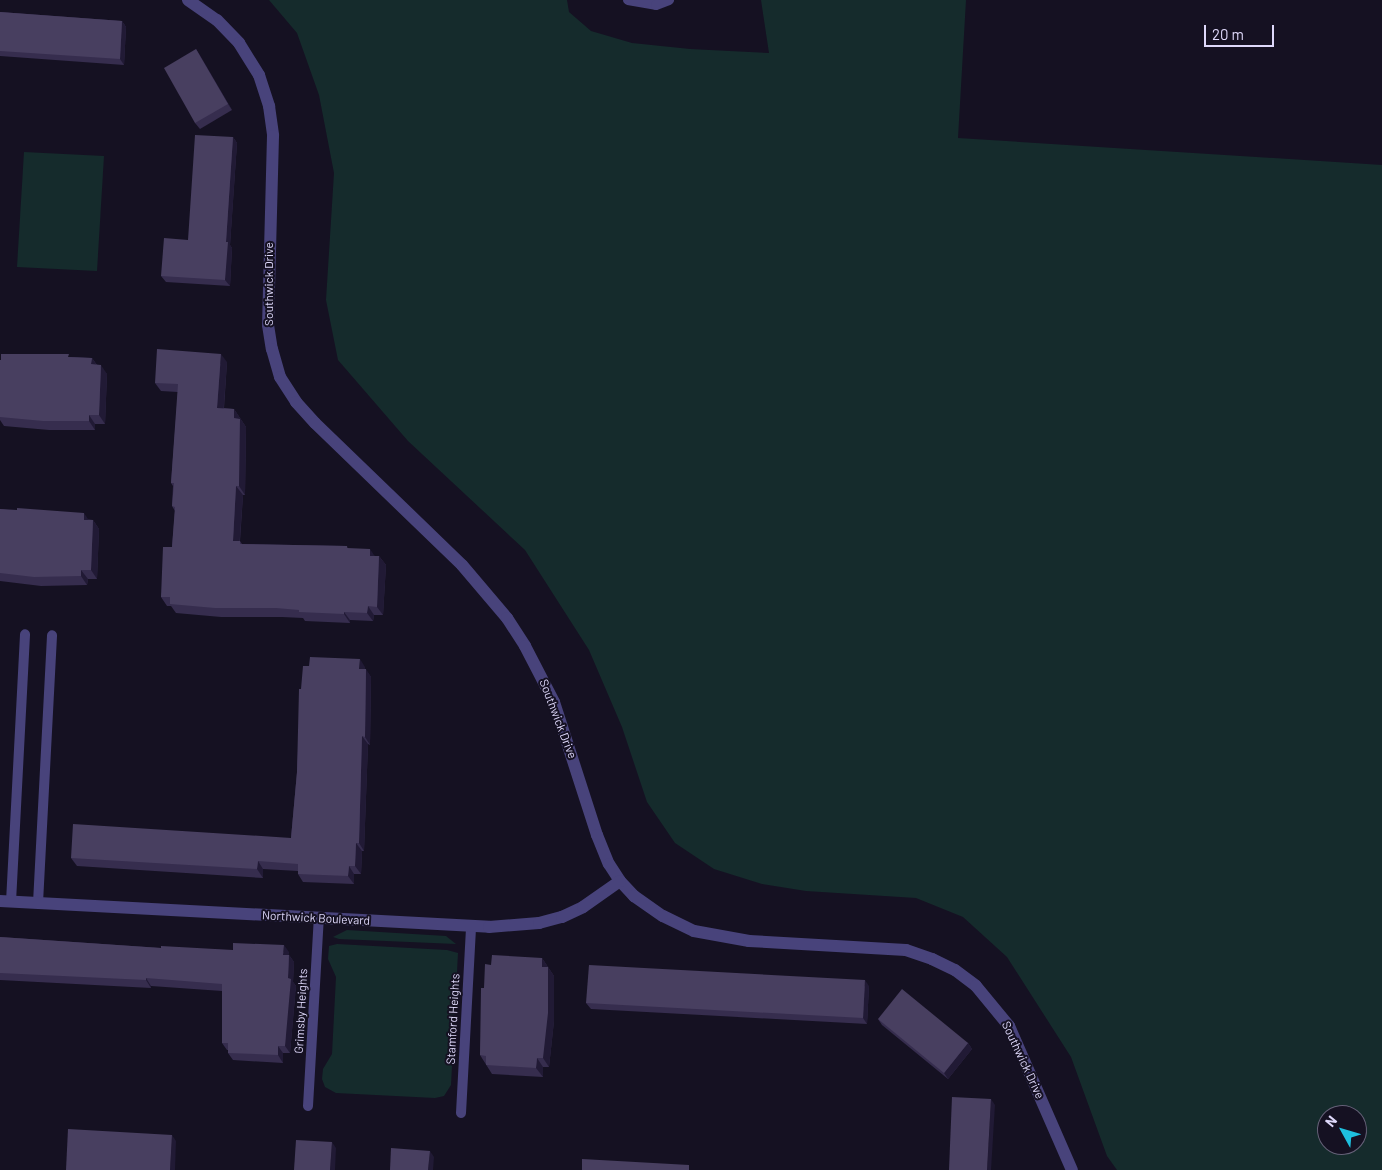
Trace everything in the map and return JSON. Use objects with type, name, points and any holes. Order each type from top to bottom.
[{"type":"street","name":"Southwick Drive","points":[[188,0],[217,20],[239,43],[258,75],[269,106],[273,136],[268,317],[272,349],[280,375],[296,402],[315,423],[462,566],[506,618],[533,659],[554,702],[597,835],[609,864],[620,881],[634,896],[656,911],[694,931],[749,941],[906,950],[932,958],[955,970],[976,986],[1009,1026],[1072,1170]]},
{"type":"street","name":"Northwick Boulevard","points":[[6,901],[471,926],[527,925],[562,917],[582,907],[620,881]]},
{"type":"lane","points":[[628,0],[656,5],[669,0]]},
{"type":"lane","points":[[6,901],[16,798],[25,634]]},
{"type":"lane","points":[[38,903],[52,635]]},
{"type":"lane","name":"Grimsby Heights","points":[[308,1106],[319,918]]},
{"type":"lane","name":"Stamford Heights","points":[[461,1113],[471,926]]},
{"type":"green space","points":[[269,0],[567,0],[569,12],[591,31],[632,43],[690,49],[769,53],[761,0],[966,0],[958,138],[1382,165],[1382,1170],[1117,1170],[1107,1156],[1071,1057],[1007,957],[963,917],[916,898],[806,891],[762,884],[714,869],[675,843],[647,802],[622,727],[589,650],[525,550],[408,441],[338,360],[326,300],[334,173],[319,95],[297,33]]},
{"type":"green space","points":[[24,152],[104,156],[97,271],[17,267]]},
{"type":"green space","points":[[347,930],[446,936],[456,944],[339,939],[333,937]]},
{"type":"green space","points":[[337,944],[447,950],[458,953],[451,1085],[444,1096],[435,1098],[336,1093],[325,1087],[322,1079],[323,1069],[332,1054],[336,977],[328,959],[329,946]]},
{"type":"building","points":[[0,12],[122,21],[120,59],[0,51]]},
{"type":"building","points":[[196,49],[228,104],[195,123],[164,68]]},
{"type":"building","points":[[195,135],[233,137],[225,280],[161,276],[164,238],[188,240]]},
{"type":"building","points":[[157,349],[221,354],[217,408],[234,409],[234,418],[240,419],[239,486],[236,486],[233,541],[240,541],[240,544],[347,546],[347,548],[370,549],[370,556],[379,556],[377,607],[368,606],[367,613],[299,612],[299,610],[276,608],[215,608],[170,604],[170,597],[161,597],[163,547],[172,547],[175,507],[172,506],[174,483],[171,483],[178,384],[155,383]]},
{"type":"building","points":[[1,354],[69,354],[68,357],[92,358],[91,364],[101,365],[99,415],[89,415],[89,421],[43,421],[0,417]]},
{"type":"building","points":[[17,508],[84,513],[84,520],[93,520],[91,570],[81,570],[81,576],[34,577],[0,573],[0,509],[17,510]]},
{"type":"building","points":[[310,657],[360,659],[359,669],[366,669],[365,737],[362,736],[359,843],[356,843],[355,866],[349,866],[348,876],[298,874],[298,864],[258,861],[257,869],[71,858],[73,824],[291,838],[297,772],[299,689],[301,689],[303,666],[309,666]]},
{"type":"building","points":[[0,937],[161,948],[161,946],[233,950],[233,943],[284,945],[283,955],[289,955],[288,978],[291,979],[285,1046],[278,1046],[278,1055],[228,1053],[228,1043],[222,1043],[222,984],[146,978],[146,980],[0,973]]},
{"type":"building","points":[[492,955],[542,958],[542,967],[548,967],[548,1013],[543,1058],[537,1058],[536,1068],[486,1065],[486,1056],[480,1055],[481,988],[484,988],[485,964],[491,965]]},
{"type":"building","points":[[589,965],[865,980],[863,1018],[586,1003]]},
{"type":"building","points":[[902,989],[968,1043],[944,1073],[878,1019]]},
{"type":"building","points":[[952,1097],[991,1099],[987,1170],[949,1170]]},
{"type":"building","points":[[68,1129],[172,1135],[170,1170],[66,1170]]},
{"type":"building","points":[[296,1140],[332,1142],[330,1170],[294,1170]]},
{"type":"building","points":[[391,1148],[430,1151],[428,1170],[390,1170]]},
{"type":"building","points":[[582,1159],[689,1165],[689,1170],[582,1170]]}]
